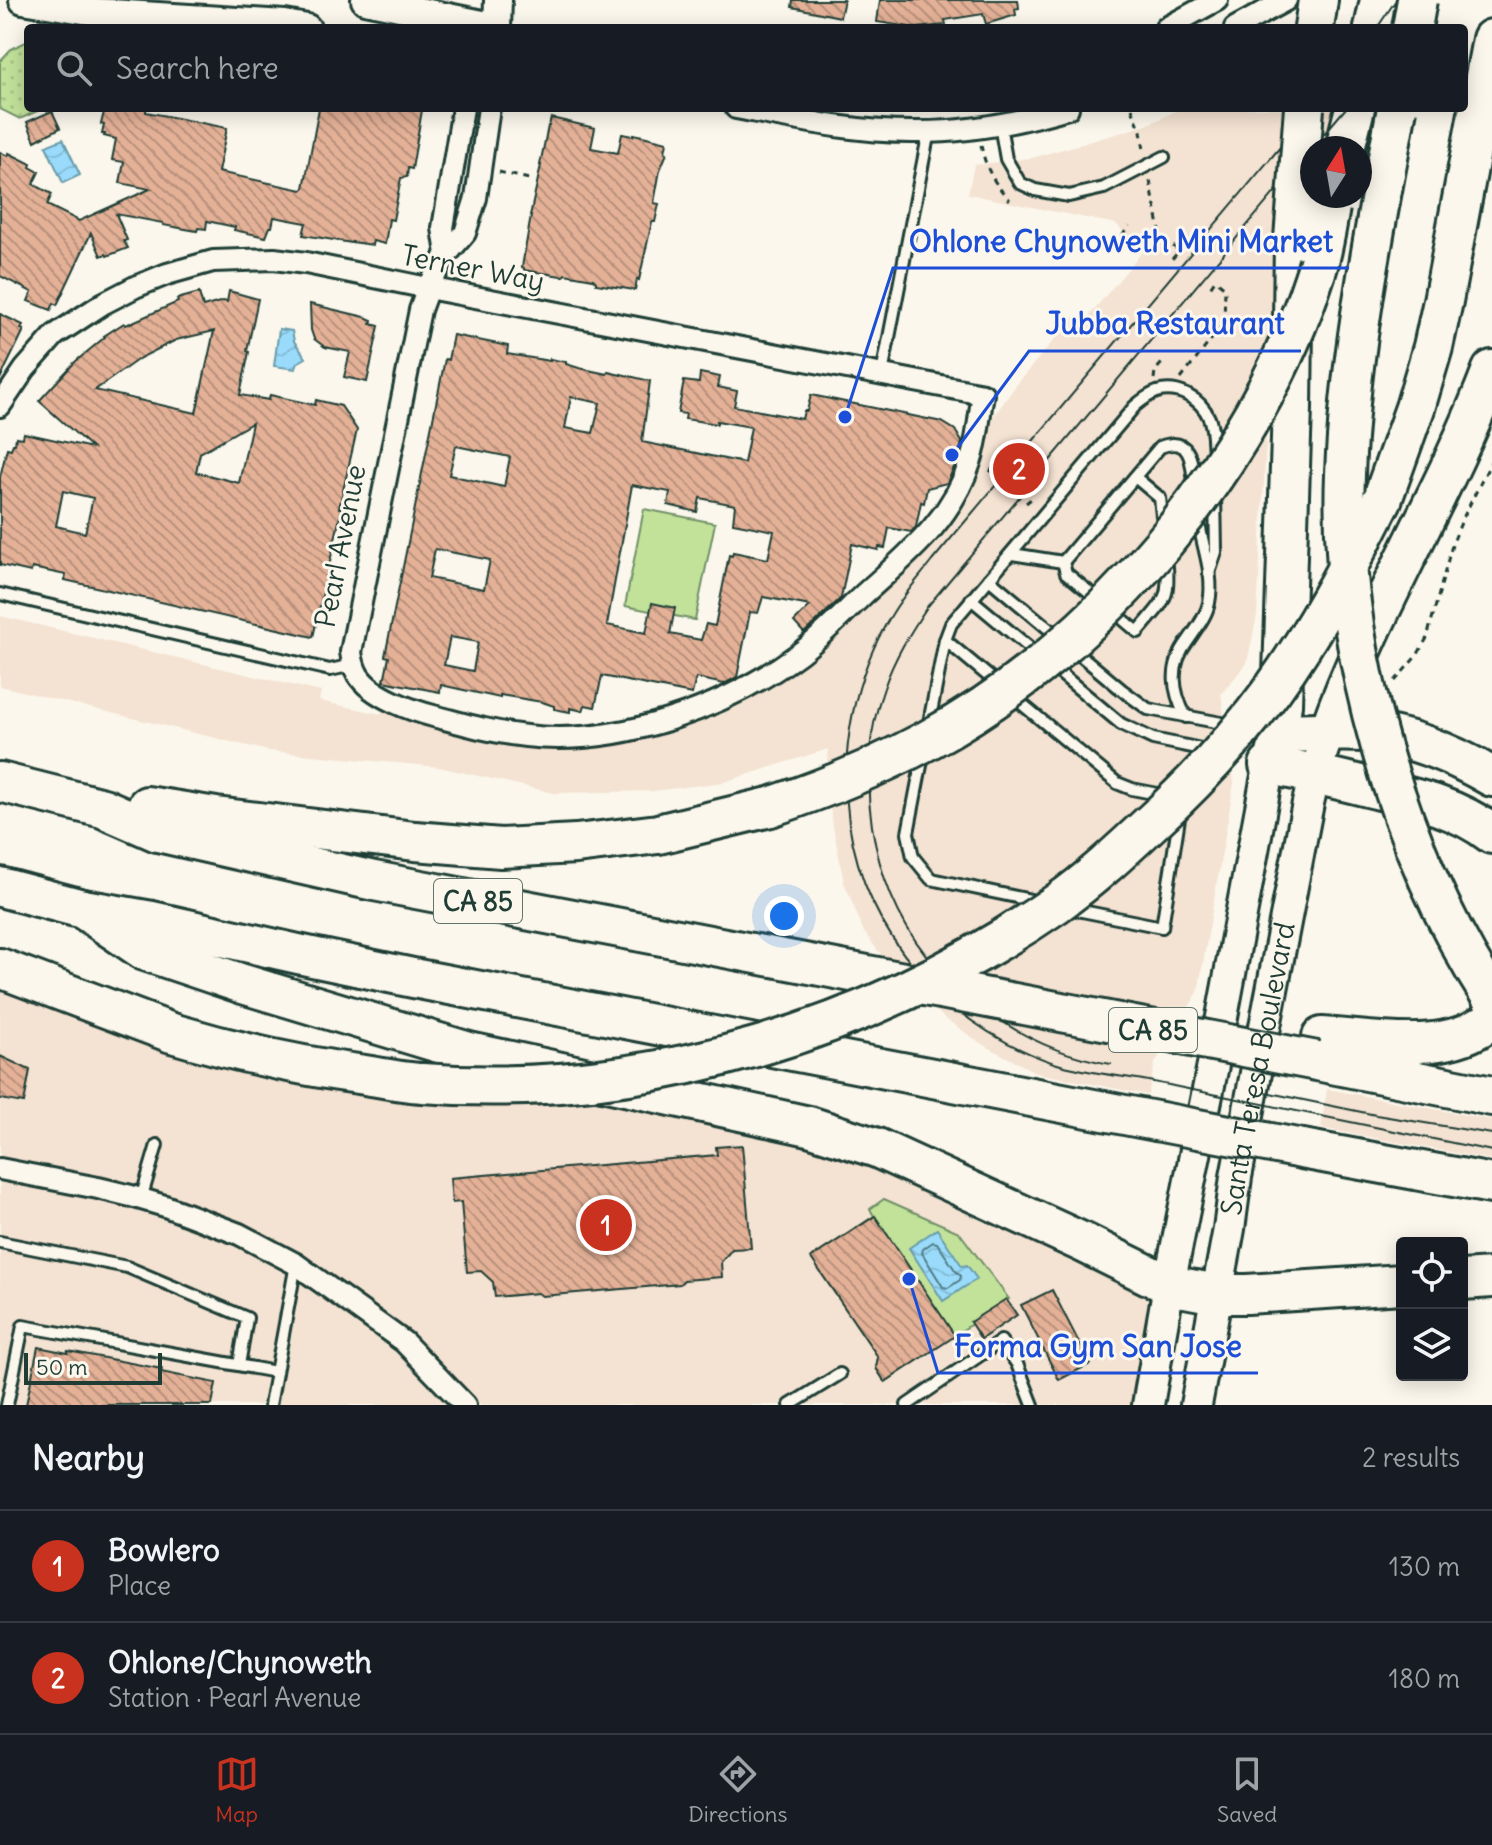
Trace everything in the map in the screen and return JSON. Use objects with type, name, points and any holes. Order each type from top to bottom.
[{"type":"highway","points":[[1315,24],[1318,0]]},
{"type":"highway","points":[[1375,24],[1380,0]]},
{"type":"highway","points":[[1413,24],[1417,0]]},
{"type":"highway","points":[[0,968],[172,1033],[227,1049],[278,1061],[420,1083],[474,1085],[604,1078],[689,1064],[761,1046],[817,1027],[885,1000],[954,967],[1058,902],[1100,869],[1190,787],[1273,689],[1329,599],[1382,500],[1405,439],[1433,347],[1492,39]]},
{"type":"highway","points":[[1259,746],[1282,704],[1294,239],[1304,112]]},
{"type":"highway","points":[[1348,136],[1354,112]]},
{"type":"highway","points":[[1396,112],[1352,375],[1345,476],[1347,557],[1365,684],[1393,788],[1431,883],[1492,998]]},
{"type":"highway","points":[[103,808],[154,806],[216,817],[501,848],[576,844],[658,834],[770,807],[876,766],[928,740],[1022,678],[1071,639],[1150,560],[1206,488],[1263,394],[1292,336],[1317,271],[1330,208]]},
{"type":"highway","points":[[1329,732],[1347,683],[1492,370]]},
{"type":"highway","points":[[1259,746],[1329,732],[1362,732],[1409,740],[1441,750],[1492,777]]},
{"type":"highway","points":[[1259,746],[1315,773],[1420,800],[1476,822],[1492,834]]},
{"type":"highway","name":"CA 85","points":[[0,782],[103,808],[158,832],[374,881],[989,999],[1320,1049],[1492,1096]]},
{"type":"highway","points":[[0,887],[83,909],[399,975],[1492,1184]]},
{"type":"highway","points":[[83,909],[145,951],[258,989],[469,1052],[809,1126],[877,1148],[1169,1285],[1217,1294],[1396,1284]]},
{"type":"highway","points":[[1320,1049],[1445,1041],[1475,1030],[1492,1018]]},
{"type":"highway","points":[[1468,1280],[1492,1278]]},
{"type":"main road","name":"Santa Teresa Boulevard","points":[[1196,1405],[1308,803],[1329,732]]},
{"type":"main road","name":"Santa Teresa Boulevard","points":[[1148,1405],[1213,1065],[1259,746]]},
{"type":"street","points":[[23,0],[95,12],[285,24]]},
{"type":"street","points":[[365,0],[468,16],[489,24]]},
{"type":"street","points":[[498,0],[499,24]]},
{"type":"street","points":[[1173,24],[1217,0]]},
{"type":"street","points":[[1242,24],[1286,0]]},
{"type":"street","points":[[447,254],[443,228],[462,112]]},
{"type":"street","name":"Pearl Avenue","points":[[488,112],[476,198],[465,233],[447,254],[420,310],[351,652],[359,678],[395,703],[424,714],[488,730],[529,736],[596,735],[665,721],[759,680],[803,650],[923,541],[942,518],[962,483],[972,457],[983,394]]},
{"type":"street","points":[[760,112],[858,128],[929,131],[1000,125],[1052,112]]},
{"type":"street","name":"Terner Way","points":[[0,406],[25,369],[55,335],[135,287],[213,261],[274,259],[983,394]]},
{"type":"street","points":[[0,1169],[141,1199],[239,1234],[296,1264],[404,1342],[465,1405]]},
{"type":"lane","points":[[1000,125],[1006,159],[1020,183],[1035,190],[1069,196],[1086,193],[1104,188],[1164,157]]},
{"type":"lane","points":[[882,374],[929,131]]},
{"type":"lane","points":[[945,640],[1117,783],[1182,799],[1162,927],[931,879],[913,857],[908,833],[945,640],[951,624],[1135,406],[1157,392],[1176,391],[1195,399],[1211,422],[1217,524],[1216,552],[1209,573]]},
{"type":"lane","points":[[1063,562],[1160,447],[1174,444],[1187,450],[1192,460],[1199,525],[1211,588],[1203,619],[1177,659],[1177,700],[1186,717]]},
{"type":"lane","points":[[1063,562],[1066,573],[1138,632],[1164,600],[1169,581],[1160,498],[1135,477]]},
{"type":"lane","points":[[1012,554],[1063,562]]},
{"type":"lane","points":[[989,579],[1148,709],[1186,717],[1259,746]]},
{"type":"lane","points":[[0,594],[330,670],[353,665]]},
{"type":"lane","points":[[971,599],[1121,724],[1153,739],[1259,746]]},
{"type":"lane","points":[[141,1199],[157,1145]]},
{"type":"lane","points":[[0,1242],[127,1267],[247,1318],[239,1365]]},
{"type":"lane","points":[[270,1405],[296,1264]]},
{"type":"lane","points":[[7,1405],[23,1326],[276,1372]]},
{"type":"lane","points":[[907,1405],[1001,1341],[1017,1364],[1033,1405]]},
{"type":"lane","points":[[790,1405],[840,1374]]},
{"type":"path","points":[[1134,112],[1141,131],[1161,236],[1179,251],[1172,259]]},
{"type":"path","points":[[981,145],[984,163],[998,188],[1010,200]]},
{"type":"path","points":[[499,172],[529,179]]},
{"type":"path","points":[[1122,236],[1129,226]]},
{"type":"path","points":[[1181,379],[1224,323],[1225,288],[1215,280],[1209,289]]},
{"type":"path","points":[[1154,379],[1155,371],[1162,363],[1160,361]]},
{"type":"path","points":[[1390,685],[1427,638],[1452,545],[1492,460]]},
{"type":"path","points":[[990,472],[994,467]]},
{"type":"path","points":[[1026,503],[1031,499]]},
{"type":"shaded area","points":[[1174,112],[1359,112],[1340,136],[1300,136],[1300,170],[1278,210],[1257,615],[1247,663],[1221,694],[1234,783],[1198,992],[1155,1063],[1148,1095],[1037,1073],[982,1044],[943,1017],[895,973],[864,932],[844,882],[831,816],[828,749],[724,782],[653,791],[554,793],[439,767],[269,751],[0,686],[0,616],[321,692],[319,701],[381,714],[382,708],[505,742],[691,721],[918,556],[960,515],[969,493],[984,430],[1019,381],[1075,316],[1084,322],[1143,251],[1116,224],[968,194],[974,165],[1032,158],[1147,125]]},
{"type":"shaded area","points":[[0,977],[166,1052],[396,1102],[471,1106],[601,1100],[809,1126],[1169,1285],[1148,1405],[0,1405]]},
{"type":"shaded area","points":[[1327,1089],[1492,1120],[1492,1160],[1321,1128]]},
{"type":"green space","points":[[24,43],[24,112],[35,112],[20,119],[0,109],[0,61],[11,49]]},
{"type":"green space","points":[[644,509],[715,523],[695,620],[625,606]]},
{"type":"green space","points":[[884,1199],[959,1232],[1009,1299],[885,1382],[876,1368],[878,1357],[811,1258],[874,1216],[870,1209]]},
{"type":"water","points":[[63,139],[80,175],[63,183],[46,146]]},
{"type":"water","points":[[279,329],[292,331],[294,341],[306,358],[297,363],[295,369],[274,366]]},
{"type":"water","points":[[937,1229],[962,1266],[967,1265],[977,1279],[943,1301],[909,1248]]},
{"type":"building","points":[[793,0],[844,0],[840,17],[792,7]]},
{"type":"building","points":[[880,0],[1018,0],[1016,15],[986,24],[983,14],[945,20],[946,24],[877,22]]},
{"type":"building","points":[[52,112],[60,128],[35,141],[27,122]]},
{"type":"building","points":[[104,112],[146,112],[227,128],[218,172],[302,190],[318,112],[422,112],[412,169],[408,168],[407,177],[401,178],[385,244],[373,241],[372,245],[352,243],[303,235],[306,223],[274,217],[266,237],[207,221],[206,229],[198,228],[197,231],[116,214],[128,248],[101,256],[91,233],[57,305],[54,303],[51,310],[28,301],[32,292],[0,276],[0,152],[31,164],[30,167],[39,172],[33,184],[52,194],[47,205],[79,221],[150,189],[120,183],[124,162],[112,160],[116,139],[102,134],[104,125],[101,124]]},
{"type":"building","points":[[551,118],[595,128],[591,148],[618,153],[622,134],[667,142],[654,203],[659,204],[635,290],[596,284],[593,279],[524,270],[522,267]]},
{"type":"building","points":[[229,291],[258,299],[240,395],[269,400],[270,395],[315,405],[316,400],[341,406],[357,430],[313,637],[65,580],[66,575],[0,565],[0,477],[7,448],[11,449],[16,437],[23,438],[24,433],[92,448],[39,401],[75,362],[124,323],[126,325],[178,302],[177,299],[199,293],[203,307],[227,302]],"holes":[[[214,331],[196,413],[95,390],[140,358],[176,340]],[[252,423],[239,483],[196,472],[200,453]],[[63,491],[93,498],[85,533],[56,526]]]},
{"type":"building","points":[[310,304],[365,317],[372,320],[371,324],[379,326],[367,382],[344,377],[350,352],[325,347],[314,339]]},
{"type":"building","points":[[0,314],[23,325],[21,329],[24,330],[0,379]]},
{"type":"building","points":[[453,335],[508,346],[507,354],[566,362],[579,368],[650,381],[642,442],[744,463],[751,427],[685,419],[686,414],[678,413],[684,381],[699,383],[700,373],[720,377],[718,387],[737,391],[734,406],[802,419],[811,395],[942,422],[955,430],[962,442],[947,483],[927,488],[916,527],[911,532],[889,528],[885,548],[879,547],[878,550],[852,544],[841,598],[804,633],[794,622],[810,606],[763,597],[758,613],[750,612],[737,677],[724,684],[696,678],[692,694],[602,676],[595,707],[585,705],[583,711],[570,708],[570,712],[554,709],[554,706],[542,702],[500,695],[500,698],[441,685],[440,692],[384,681],[389,657],[385,656],[445,359],[448,360]],"holes":[[[571,397],[600,403],[593,433],[565,428]],[[456,446],[510,457],[504,487],[449,475]],[[632,485],[670,492],[668,505],[697,512],[700,498],[735,505],[733,523],[774,531],[768,559],[733,552],[732,556],[729,555],[715,626],[706,624],[701,640],[670,634],[675,608],[652,603],[646,633],[607,625]],[[435,549],[490,560],[484,589],[429,578]],[[450,637],[478,642],[473,671],[444,665]]]},
{"type":"building","points":[[0,1056],[30,1070],[24,1103],[0,1099]]},
{"type":"building","points":[[742,1145],[751,1248],[732,1249],[721,1262],[722,1277],[684,1280],[680,1284],[495,1297],[493,1282],[481,1271],[467,1272],[461,1202],[452,1203],[450,1178],[717,1155],[716,1147]]},
{"type":"building","points":[[875,1216],[955,1336],[885,1382],[876,1368],[878,1357],[811,1258]]},
{"type":"building","points":[[1052,1290],[1090,1364],[1059,1380],[1021,1305]]},
{"type":"building","points":[[1006,1299],[1017,1315],[981,1339],[970,1322]]},
{"type":"building","points":[[38,1347],[162,1369],[161,1372],[216,1383],[212,1405],[26,1405]]},
{"type":"tram line","points":[[1380,24],[1396,0]]},
{"type":"tram line","points":[[1405,24],[1419,0]]},
{"type":"tram line","points":[[1310,112],[896,607],[868,662],[852,715],[846,769],[849,823],[858,864],[873,903],[893,939],[918,972],[947,1001],[979,1026],[1015,1047],[1076,1069],[1155,1082],[1492,1151]]},
{"type":"tram line","points":[[1322,136],[1343,112]]},
{"type":"tram line","points":[[1111,1064],[1069,1054],[1030,1038],[977,1003],[926,955],[907,927],[879,861],[869,791],[869,755],[875,721],[893,666],[927,607],[1300,162]]},
{"type":"tram line","points":[[1265,1092],[1376,1115],[1492,1134]]},
{"type":"place","name":"Ohlone Chynoweth Mini Market","points":[[845,417]]},
{"type":"place","name":"Jubba Restaurant","points":[[952,455]]},
{"type":"place","name":"Ohlone/Chynoweth","points":[[1019,469]]},
{"type":"place","name":"Bowlero","points":[[606,1225]]},
{"type":"place","name":"Forma Gym San Jose","points":[[909,1279]]}]
